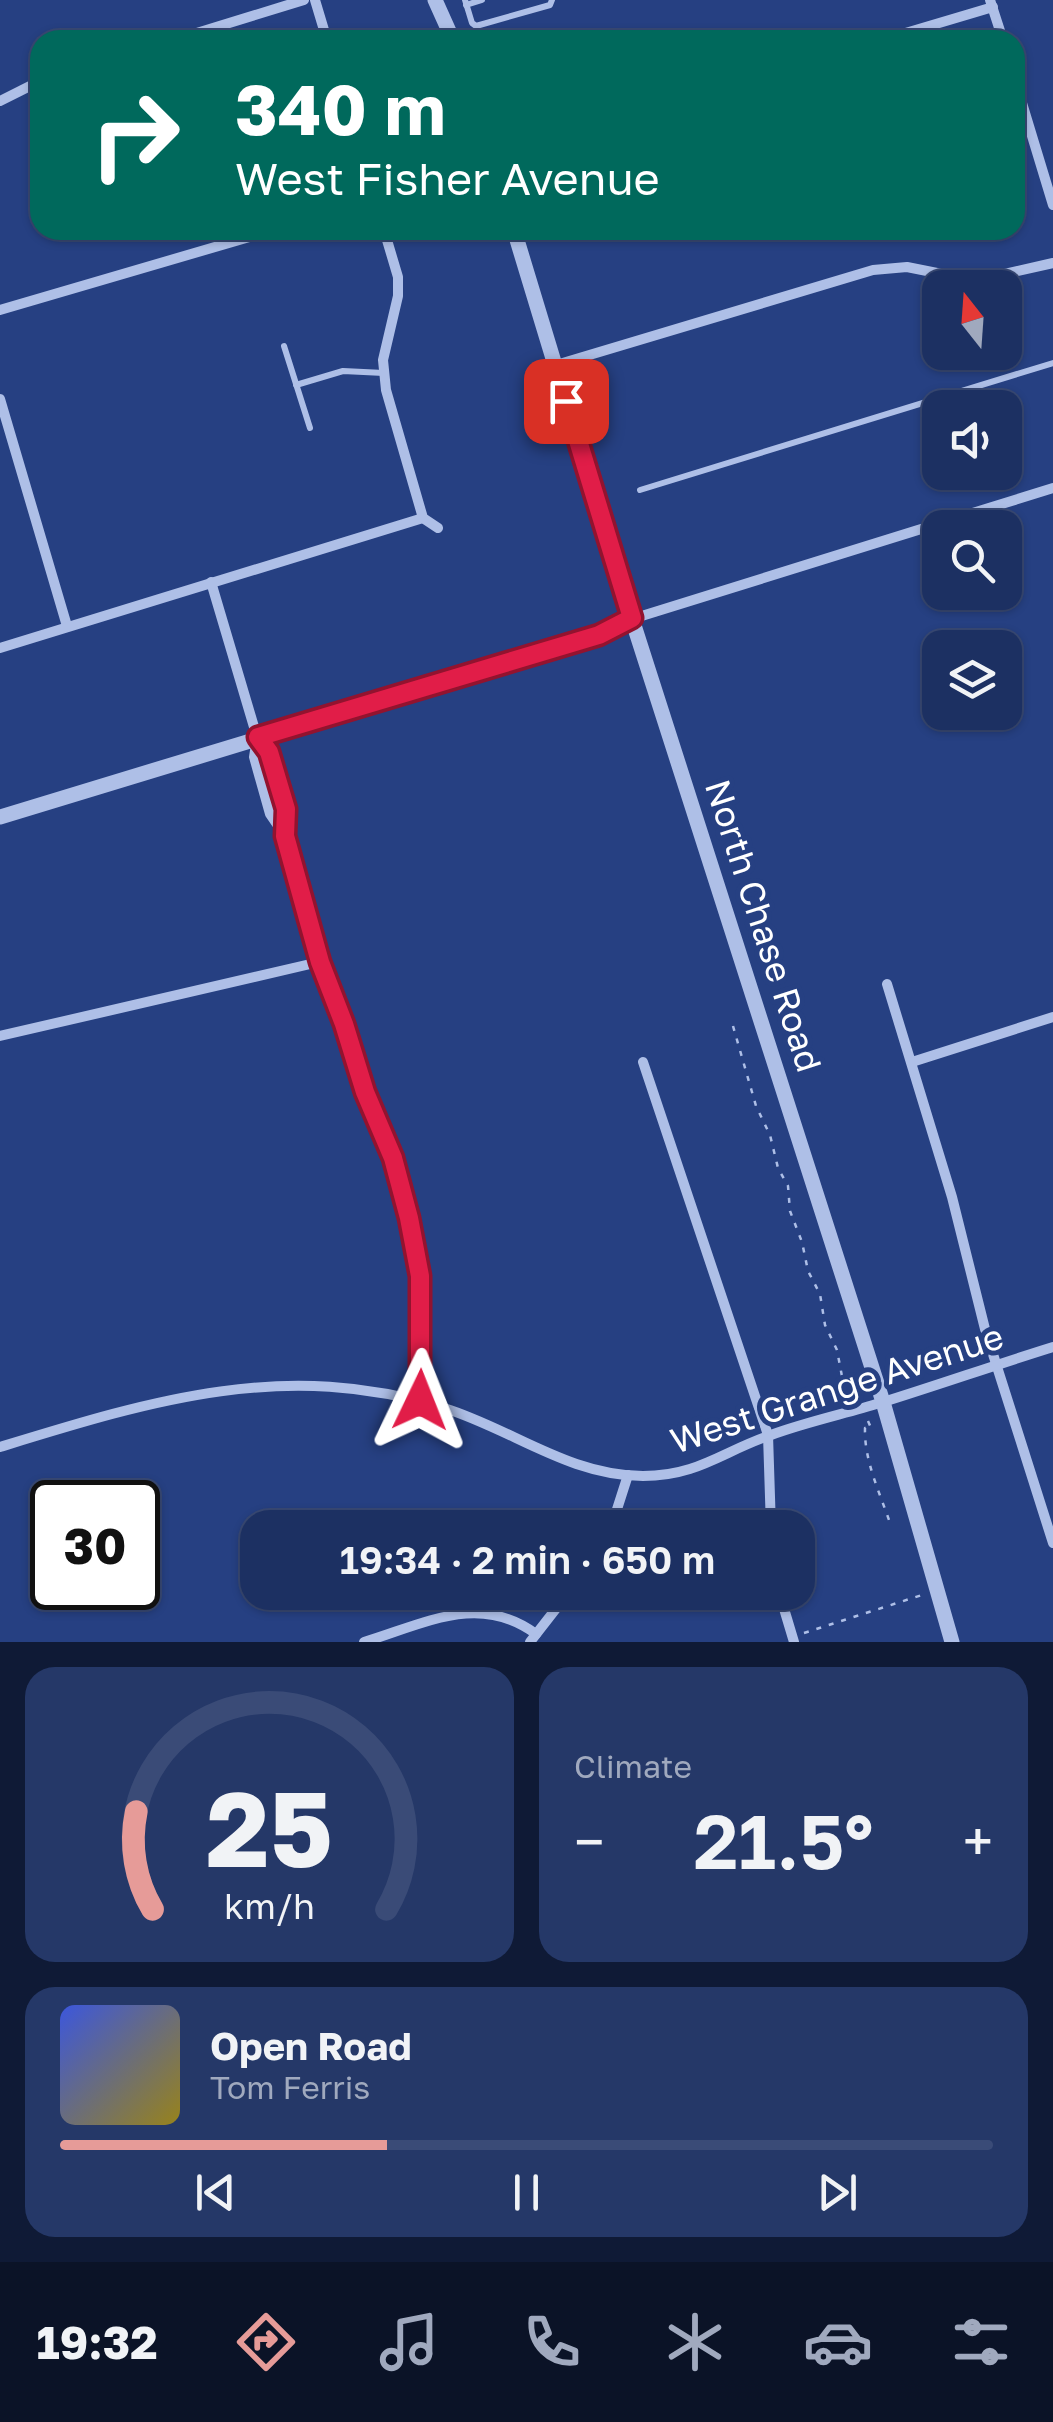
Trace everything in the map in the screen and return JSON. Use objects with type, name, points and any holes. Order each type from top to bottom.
[{"type":"street","points":[[206,30],[304,0]]},
{"type":"street","points":[[316,0],[325,30]]},
{"type":"street","points":[[436,0],[449,30]]},
{"type":"street","points":[[913,30],[992,4],[1000,30]]},
{"type":"street","points":[[0,101],[30,86]]},
{"type":"street","points":[[1025,113],[1053,205]]},
{"type":"street","points":[[0,310],[240,240]]},
{"type":"street","points":[[387,240],[398,278],[398,296],[383,360],[388,402],[423,518],[438,528]]},
{"type":"street","name":"North Chase Road","points":[[517,240],[632,618],[883,1402],[952,1642]]},
{"type":"street","points":[[556,365],[873,270],[907,267],[987,278],[1053,263]]},
{"type":"street","points":[[0,399],[4,427],[67,626]]},
{"type":"street","points":[[0,817],[599,635],[632,618],[1053,488]]},
{"type":"street","points":[[0,648],[423,518]]},
{"type":"street","points":[[210,582],[258,737],[269,752],[286,809],[285,836],[320,962],[365,1092],[393,1158],[409,1218],[420,1276],[420,1400]]},
{"type":"street","points":[[0,1036],[320,962]]},
{"type":"street","points":[[887,984],[997,1365],[1053,1543]]},
{"type":"street","points":[[912,1062],[1053,1017]]},
{"type":"street","points":[[643,1062],[768,1436],[770,1510]]},
{"type":"street","name":"West Grange Avenue","points":[[0,1447],[138,1406],[232,1387],[310,1384],[420,1400],[489,1424],[576,1466],[628,1476],[667,1474],[706,1466],[768,1436],[1053,1348]]},
{"type":"street","points":[[616,1510],[628,1476]]},
{"type":"street","points":[[364,1642],[464,1612],[506,1616],[533,1638],[555,1610]]},
{"type":"street","points":[[776,1642],[794,1639],[785,1610]]},
{"type":"lane","points":[[482,0],[466,2],[476,26],[550,5],[552,0]]},
{"type":"lane","points":[[284,346],[310,428]]},
{"type":"lane","points":[[640,490],[1053,364]]},
{"type":"lane","points":[[296,385],[343,371],[384,374]]},
{"type":"path","points":[[734,1026],[756,1106],[788,1186],[790,1211],[808,1271],[820,1294],[825,1325],[838,1350],[844,1387],[856,1386]]},
{"type":"path","points":[[871,1428],[865,1428],[868,1458],[891,1526]]},
{"type":"path","points":[[794,1639],[936,1591]]},
{"type":"route","points":[[420,1400],[420,1276],[409,1218],[393,1158],[365,1092],[320,962],[285,836],[286,809],[269,752],[258,737],[599,635],[632,618],[566,401]]}]
